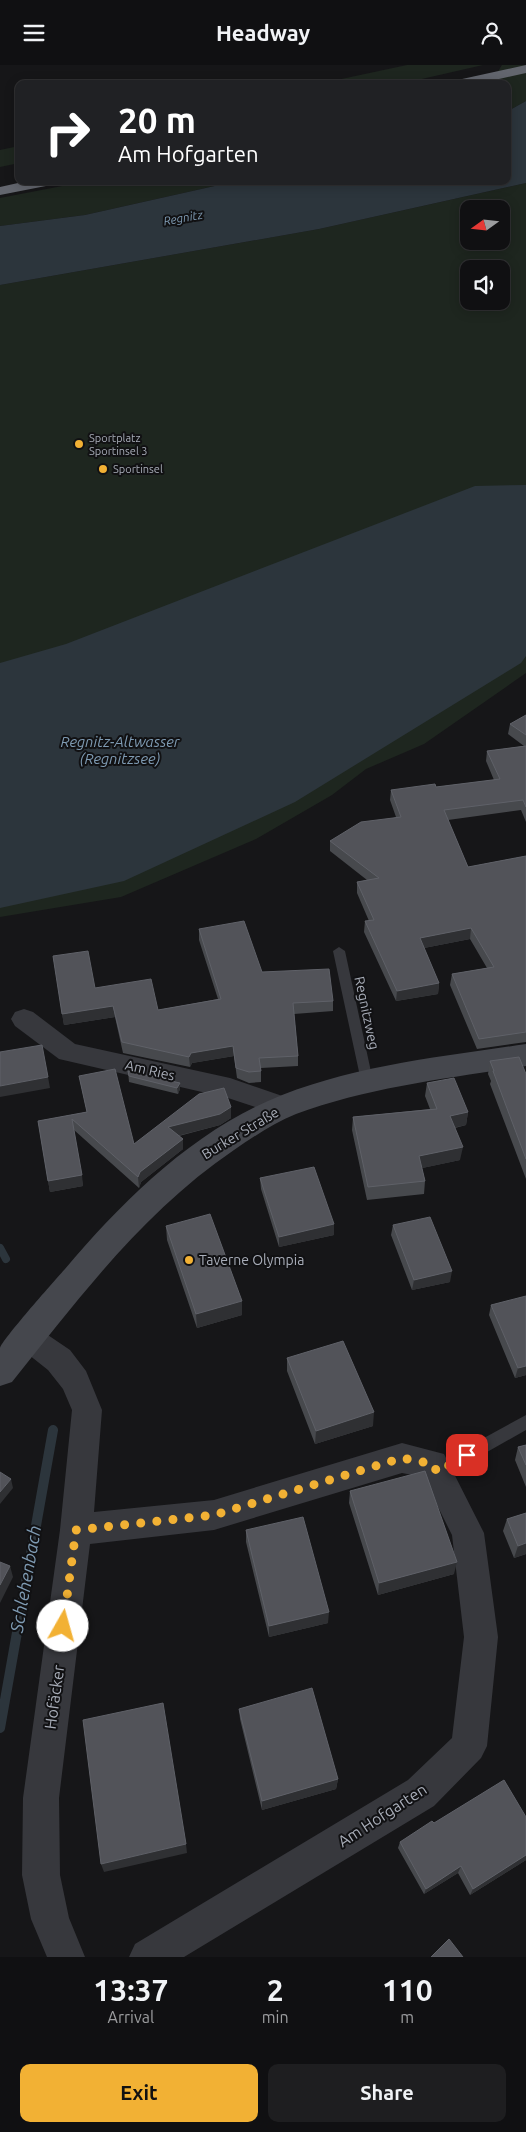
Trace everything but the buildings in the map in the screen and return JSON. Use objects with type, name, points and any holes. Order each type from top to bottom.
[{"type":"highway","points":[[487,80],[523,75]]},
{"type":"highway","points":[[511,81],[523,75]]},
{"type":"highway","points":[[0,181],[15,178]]},
{"type":"highway","points":[[0,191],[31,185]]},
{"type":"main road","name":"Burker Straße","points":[[3,1365],[29,1338],[97,1253],[150,1198],[209,1149],[256,1121],[285,1107],[367,1081],[526,1055]]},
{"type":"street","name":"Am Ries","points":[[24,1019],[68,1052],[230,1088],[285,1107]]},
{"type":"street","name":"Hofäcker","points":[[29,1338],[59,1360],[75,1381],[87,1410],[76,1530],[40,1797],[40,1875],[50,1919],[66,1957]]},
{"type":"street","points":[[76,1530],[214,1515],[402,1458],[433,1464],[437,1472]]},
{"type":"street","name":"Am Hofgarten","points":[[148,1957],[421,1793],[469,1745],[481,1637],[468,1533],[437,1472]]},
{"type":"lane","name":"Regnitzweg","points":[[339,951],[367,1081]]},
{"type":"lane","points":[[437,1472],[526,1422]]},
{"type":"shaded area","points":[[407,65],[483,65],[417,80],[337,80]]},
{"type":"shaded area","points":[[502,65],[526,65],[526,101],[511,109],[511,80],[493,80]]},
{"type":"shaded area","points":[[15,147],[15,164],[0,167],[0,150]]},
{"type":"shaded area","points":[[526,183],[526,673],[424,744],[366,769],[332,795],[256,839],[121,897],[0,917],[0,285],[319,229]]},
{"type":"shaded area","points":[[67,185],[219,185],[85,215],[0,226],[0,198]]},
{"type":"water","name":"Regnitz","points":[[526,101],[526,183],[319,229],[0,285],[0,226],[85,215],[219,185],[511,185],[511,109]]},
{"type":"water","name":"Regnitz-Altwasser (Regnitzsee)","points":[[526,485],[526,656],[521,663],[295,802],[124,881],[0,908],[0,663],[66,644],[475,486]]},
{"type":"waterway","name":"Schlehenbach","points":[[0,1248],[6,1259]]},
{"type":"waterway","name":"Schlehenbach","points":[[0,1728],[53,1430]]},
{"type":"place","name":"Sportplatz Sportinsel 3","points":[[79,444]]},
{"type":"place","name":"Sportinsel","points":[[103,469]]},
{"type":"place","name":"Taverne Olympia","points":[[189,1260]]},
{"type":"route","points":[[63,1626],[76,1530],[214,1515],[402,1458],[433,1464],[437,1472],[467,1455]]}]
